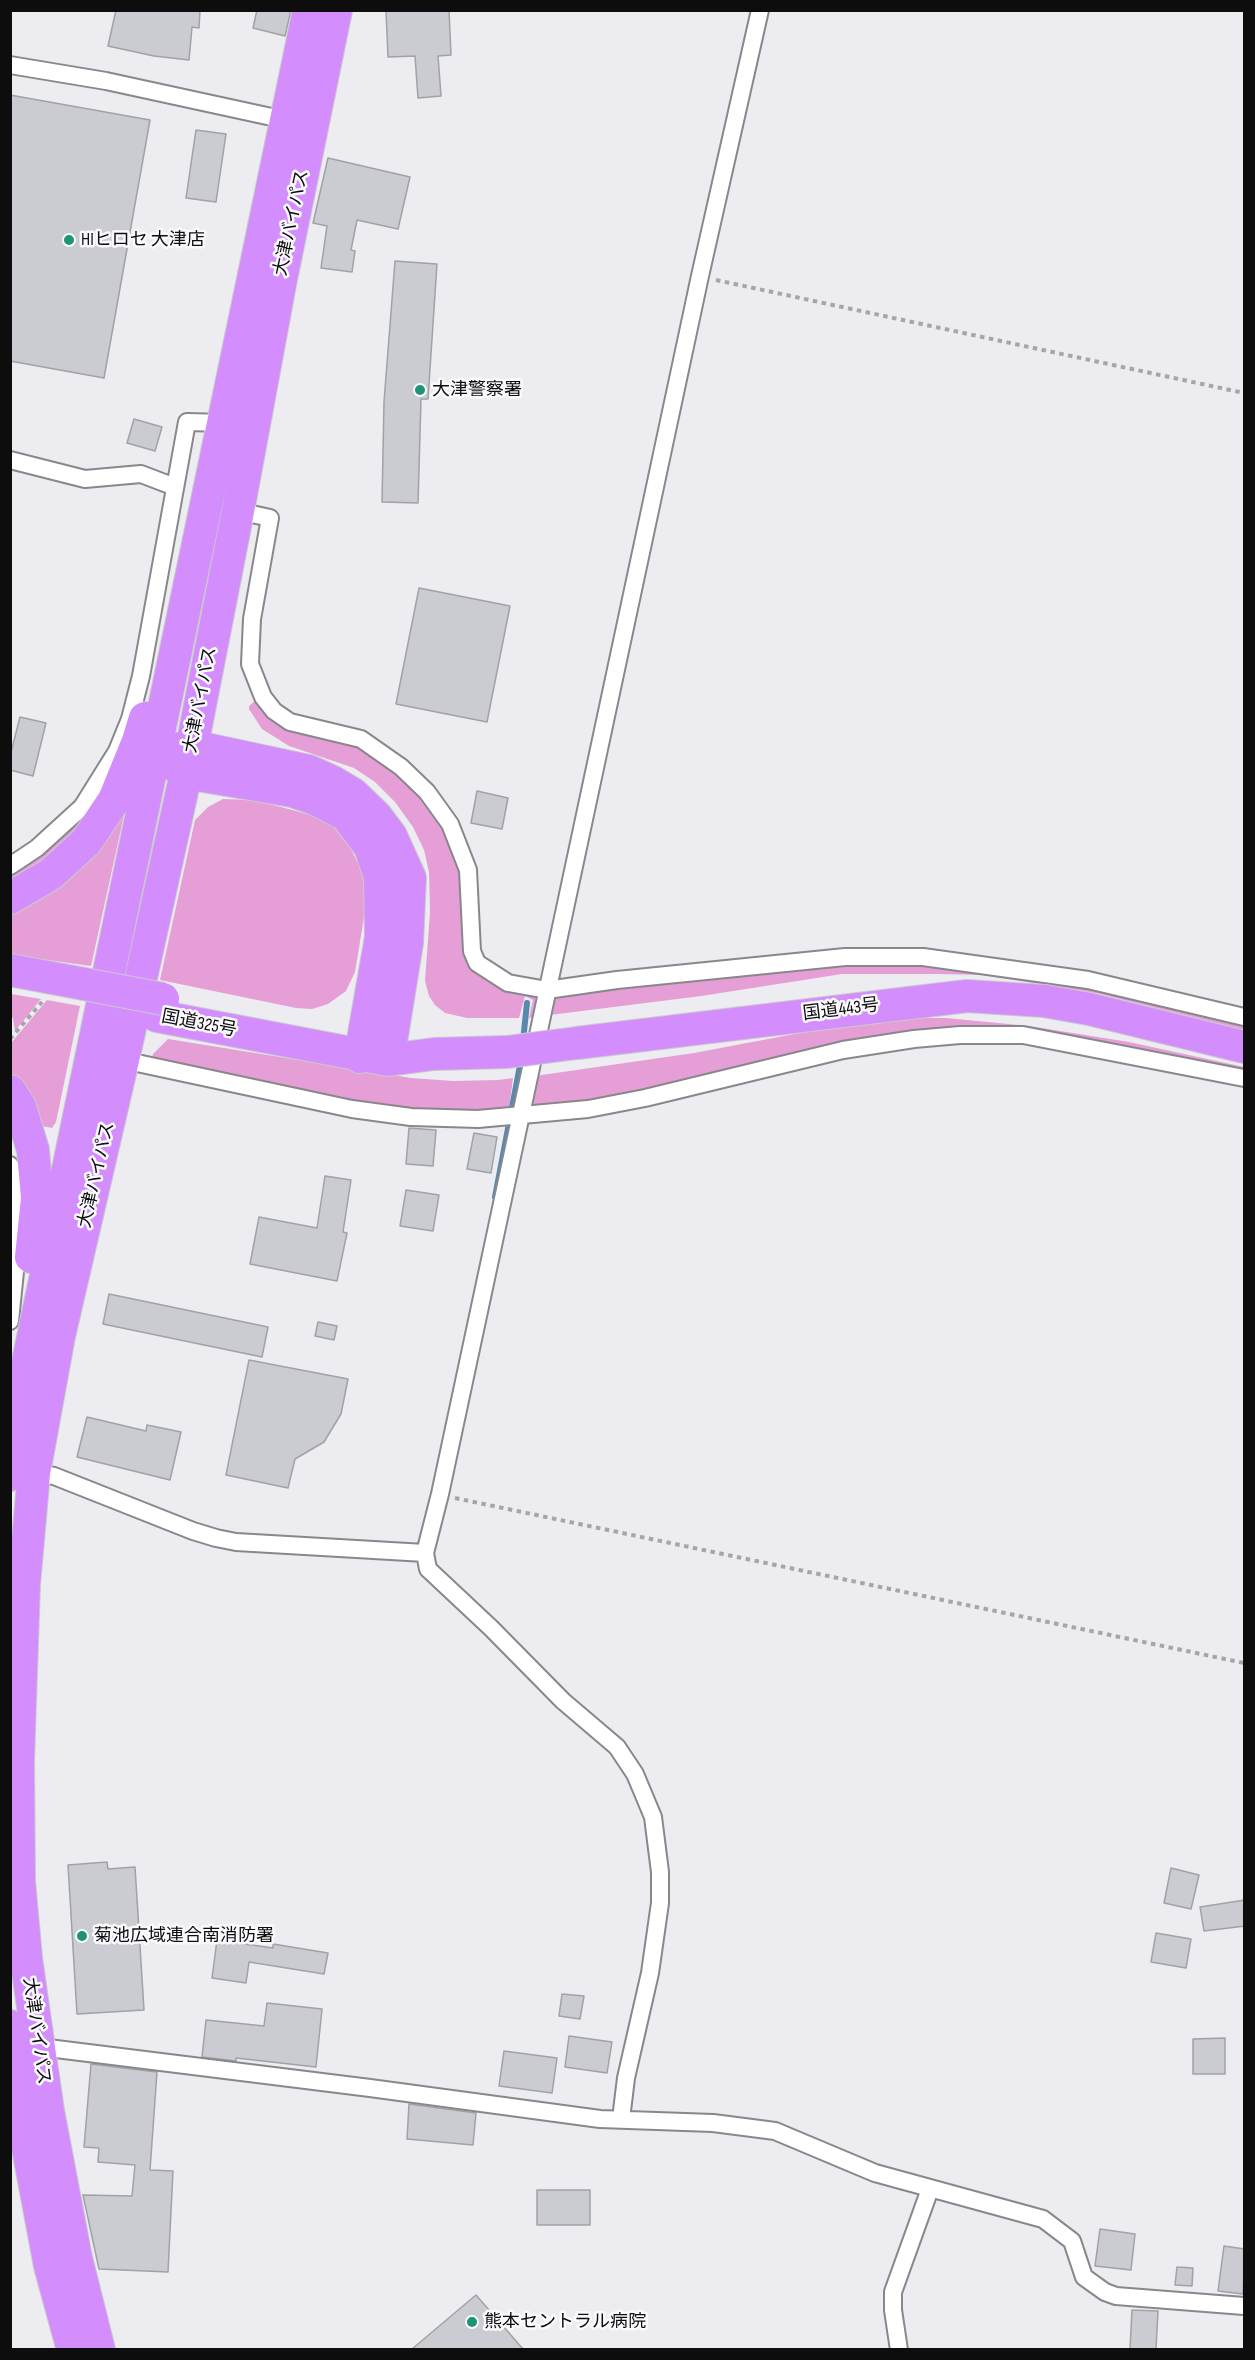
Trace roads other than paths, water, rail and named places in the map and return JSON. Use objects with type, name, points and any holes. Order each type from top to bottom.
[{"type":"highway","name":"大津バイパス","points":[[21,1461],[59,1336],[189,759],[238,511],[253,419],[298,123],[309,10]]},
{"type":"highway","name":"大津バイパス","points":[[73,2349],[50,2266],[21,2112],[18,2040],[26,1958],[19,1881],[18,1761],[24,1584],[20,1400],[224,423],[298,123],[336,10]]},
{"type":"highway","points":[[10,898],[51,874],[86,842],[114,800],[138,741],[154,684],[187,534],[207,507]]},
{"type":"highway","points":[[155,753],[189,759],[315,799],[346,815],[370,847],[381,877],[376,1048]]},
{"type":"highway","name":"国道325号","points":[[10,970],[55,993]]},
{"type":"highway","name":"国道325号","points":[[10,988],[160,1007],[376,1048]]},
{"type":"highway","name":"国道443号","points":[[376,1048],[434,1054],[507,1052],[967,996],[1044,1001],[1089,1009],[1245,1047]]},
{"type":"highway","points":[[10,1091],[20,1107],[33,1150],[38,1198],[15,1360],[20,1400]]},
{"type":"highway","name":"大津バイパス","points":[[18,2040],[48,2111],[76,2258],[99,2349]]},
{"type":"street","points":[[621,2119],[626,2078],[650,1973],[660,1903],[660,1872],[653,1817],[634,1773],[617,1747],[563,1701],[428,1569],[425,1553],[440,1494],[700,276],[760,10]]},
{"type":"street","points":[[10,65],[106,81],[298,123]]},
{"type":"street","points":[[10,866],[37,848],[82,807],[117,751],[130,718],[141,676],[187,422],[224,423]]},
{"type":"street","points":[[10,460],[85,479],[141,474],[175,488]]},
{"type":"street","points":[[238,511],[270,518],[252,619],[250,664],[262,696],[274,711],[290,722],[361,739],[417,780],[450,824],[468,870],[472,951],[477,963],[508,983],[547,990],[617,980],[845,957],[923,957],[1089,980],[1245,1017]]},
{"type":"street","points":[[123,1060],[352,1109],[411,1117],[478,1119],[588,1108],[645,1098],[843,1050],[914,1039],[960,1035],[1023,1035],[1245,1078]]},
{"type":"street","points":[[10,1165],[19,1232],[10,1321]]},
{"type":"street","points":[[21,1461],[193,1531],[216,1538],[236,1542],[425,1553]]},
{"type":"street","points":[[18,2040],[600,2119],[713,2123],[775,2131],[875,2173],[1043,2219],[1072,2241],[1084,2277],[1105,2292],[1116,2296],[1245,2306]]},
{"type":"street","points":[[899,2349],[893,2310],[893,2292],[930,2189]]},
{"type":"waterway","points":[[523,1041],[527,1003]]},
{"type":"waterway","points":[[495,1197],[521,1060]]},
{"type":"place","name":"HIヒロセ 大津店","points":[[69,240]]},
{"type":"place","name":"大津警察署","points":[[420,390]]},
{"type":"place","name":"菊池広域連合南消防署","points":[[82,1936]]},
{"type":"place","name":"熊本セントラル病院","points":[[472,2322]]}]
